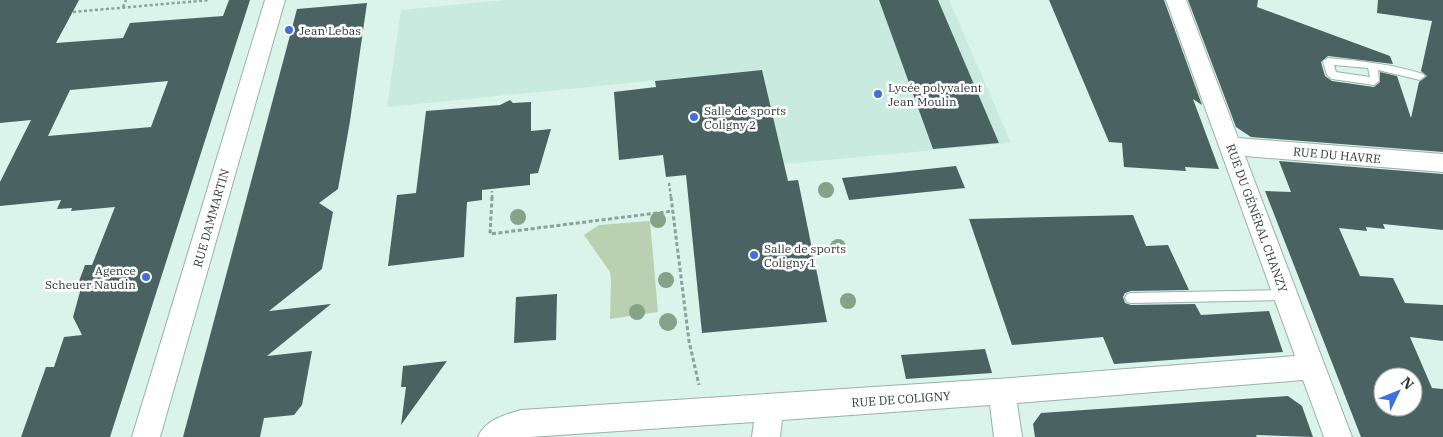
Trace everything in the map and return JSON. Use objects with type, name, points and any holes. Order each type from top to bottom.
[{"type":"street","name":"RUE DAMMARTIN","points":[[146,437],[275,0]]},
{"type":"street","name":"RUE DU GÉNÉRAL CHANZY","points":[[1176,0],[1338,437]]},
{"type":"street","name":"RUE DU HAVRE","points":[[1230,146],[1443,163]]},
{"type":"street","name":"RUE DE COLIGNY","points":[[492,437],[509,427],[521,424],[1002,392],[1312,367]]},
{"type":"street","points":[[1002,392],[1008,437]]},
{"type":"street","points":[[766,437],[770,408]]},
{"type":"lane","points":[[1372,66],[1420,76]]},
{"type":"lane","points":[[1131,298],[1285,295]]},
{"type":"path","points":[[123,7],[126,0]]},
{"type":"path","points":[[73,12],[210,0]]},
{"type":"path","points":[[669,183],[689,341],[705,412]]},
{"type":"path","points":[[492,191],[490,234],[673,211]]},
{"type":"shaded area","name":"Lycée polyvalent Jean Moulin","points":[[504,0],[949,0],[1011,143],[784,164],[762,70],[387,107],[401,10]]},
{"type":"shaded area","points":[[650,221],[658,312],[610,319],[610,272],[584,235],[599,225]]},
{"type":"building","points":[[0,0],[79,0],[56,43],[123,38],[130,23],[223,16],[229,0],[250,0],[110,437],[21,437],[46,367],[54,367],[64,337],[82,335],[73,317],[81,288],[78,284],[85,265],[92,265],[115,207],[71,211],[72,208],[57,209],[61,200],[0,206],[0,182],[31,120],[0,123]],"holes":[[[168,81],[151,127],[48,136],[70,90]]]},
{"type":"building","points":[[879,0],[938,0],[999,143],[933,149]]},
{"type":"building","points":[[1049,0],[1164,0],[1202,105],[1193,99],[1219,169],[1185,167],[1186,171],[1124,167],[1122,143],[1109,142]]},
{"type":"building","points":[[1188,0],[1258,0],[1257,7],[1390,56],[1393,64],[1328,56],[1321,62],[1325,76],[1332,81],[1374,87],[1380,82],[1380,72],[1397,76],[1411,118],[1419,82],[1427,76],[1421,71],[1432,21],[1377,13],[1378,0],[1443,0],[1443,152],[1251,137],[1236,127]]},
{"type":"building","points":[[367,3],[338,189],[319,203],[333,212],[322,269],[269,311],[331,304],[267,356],[312,351],[302,405],[294,415],[264,418],[260,437],[183,437],[297,9]]},
{"type":"building","points":[[762,70],[788,181],[798,180],[827,322],[702,333],[686,175],[666,177],[663,155],[619,160],[614,92],[656,87],[655,81]]},
{"type":"building","points":[[510,100],[513,103],[531,102],[531,131],[551,129],[538,173],[530,174],[530,185],[482,190],[482,200],[467,202],[464,257],[388,266],[397,195],[416,193],[426,111],[500,105]]},
{"type":"building","points":[[1279,161],[1443,174],[1443,230],[1383,224],[1385,229],[1366,227],[1367,231],[1339,228],[1360,276],[1393,278],[1405,303],[1443,305],[1443,341],[1410,337],[1423,367],[1373,367],[1373,417],[1423,417],[1423,367],[1432,388],[1443,389],[1443,437],[1361,437],[1265,191],[1291,192]]},
{"type":"building","points":[[956,166],[965,188],[849,200],[842,178]]},
{"type":"building","points":[[1133,215],[1146,246],[1168,245],[1189,290],[1131,291],[1125,293],[1123,297],[1125,303],[1131,305],[1195,304],[1201,315],[1269,311],[1283,352],[1114,364],[1103,337],[1012,345],[969,219]]},
{"type":"building","points":[[557,294],[556,340],[514,343],[516,297]]},
{"type":"building","points":[[985,349],[992,373],[906,379],[901,355]]},
{"type":"building","points":[[447,361],[401,425],[406,387],[401,387],[403,366]]},
{"type":"building","points":[[1288,396],[1302,406],[1313,437],[1256,435],[1257,437],[1035,437],[1033,424],[1041,413]]},
{"type":"place","name":"Jean Lebas","points":[[289,30]]},
{"type":"place","name":"Lycée polyvalent Jean Moulin","points":[[878,94]]},
{"type":"place","name":"Salle de sports Coligny 2","points":[[694,117]]},
{"type":"place","name":"Salle de sports Coligny 1","points":[[754,255]]},
{"type":"place","name":"Agence Scheuer Naudin","points":[[146,277]]}]
